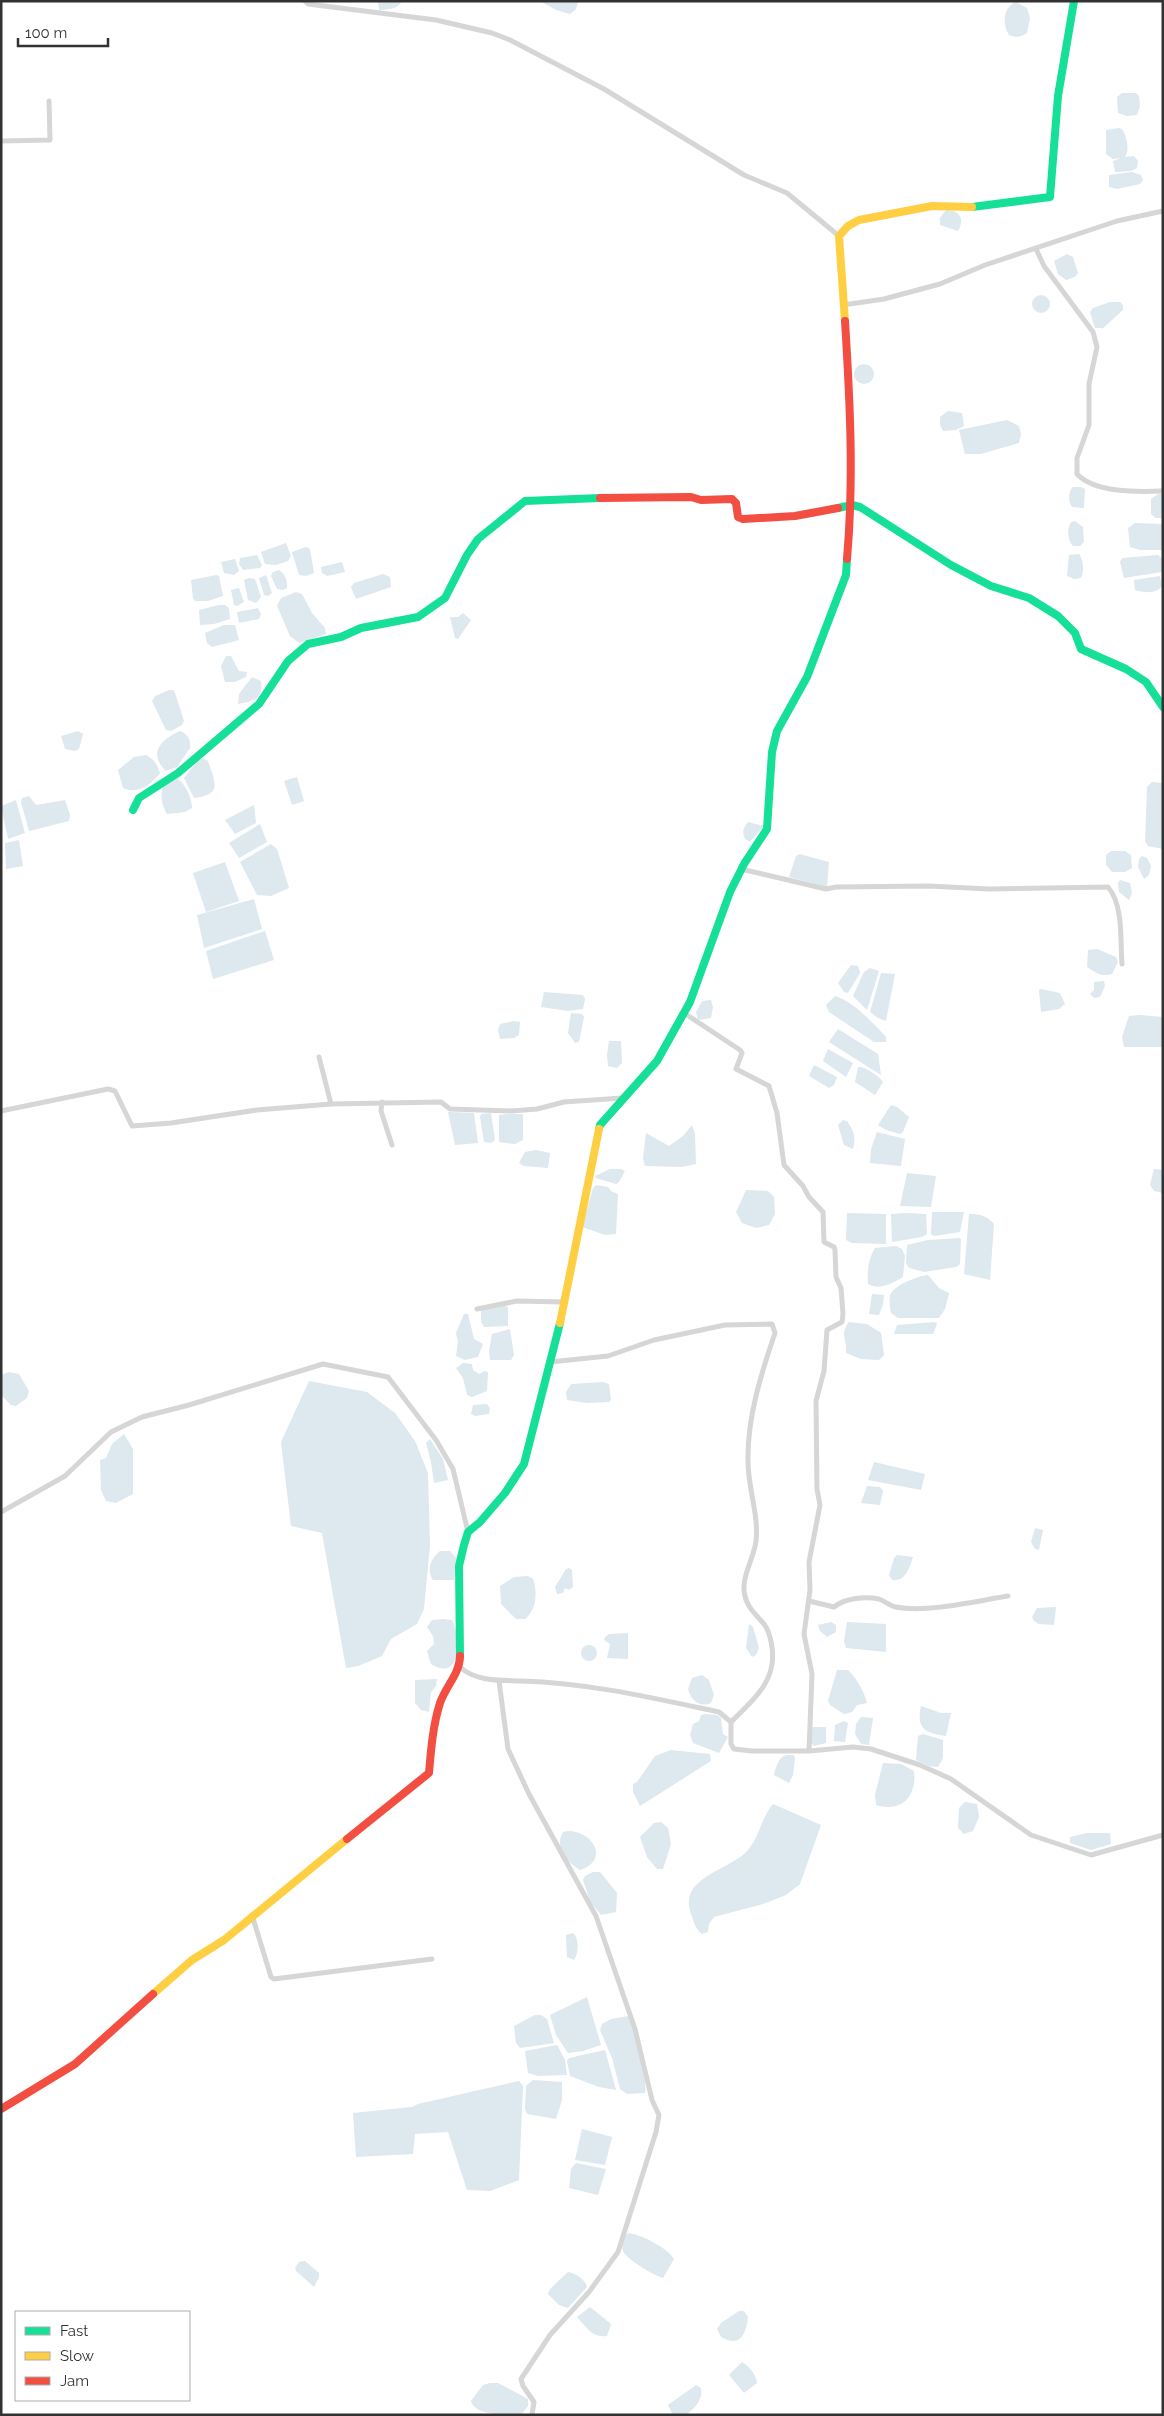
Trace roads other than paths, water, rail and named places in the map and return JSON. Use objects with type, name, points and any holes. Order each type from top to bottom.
[{"type":"street","points":[[305,1],[326,6],[436,20],[492,33],[510,40],[604,89],[744,176],[787,193],[839,236]]},
{"type":"street","points":[[468,1532],[480,1522],[505,1493],[524,1464],[564,1302],[600,1125],[656,1061],[690,1002],[717,926],[741,869],[767,829],[772,752],[777,731],[807,677],[846,575],[852,506],[850,397],[839,236],[848,226],[859,220],[923,208],[960,208],[1009,204],[1050,197],[1058,96],[1074,1]]},
{"type":"street","points":[[1,141],[50,140],[49,101]]},
{"type":"street","points":[[843,305],[884,299],[940,284],[985,265],[1116,221],[1163,211]]},
{"type":"street","points":[[1036,248],[1044,266],[1093,332],[1097,347],[1089,384],[1089,425],[1077,458],[1077,474],[1084,481],[1096,487],[1140,492],[1163,491]]},
{"type":"street","points":[[133,810],[139,798],[160,782],[178,773],[259,704],[288,661],[308,644],[341,637],[366,626],[418,617],[445,598],[478,539],[525,501],[634,497],[691,497],[701,500],[732,499],[736,503],[738,517],[743,519],[795,516],[852,506],[863,508],[965,573],[1001,591],[1029,598],[1053,613],[1075,633],[1082,649],[1126,669],[1146,682],[1163,707]]},
{"type":"street","points":[[741,869],[826,889],[836,887],[928,886],[981,889],[1108,887],[1115,899],[1122,964]]},
{"type":"street","points":[[684,1013],[740,1050],[741,1058],[736,1069],[769,1086],[777,1113],[784,1165],[823,1212],[824,1242],[834,1247],[835,1250],[836,1276],[841,1288],[843,1314],[842,1322],[827,1330],[824,1371],[816,1401],[817,1489],[820,1505],[809,1562],[809,1601],[804,1634],[812,1674],[809,1751]]},
{"type":"street","points":[[319,1057],[331,1104]]},
{"type":"street","points":[[1,1111],[108,1089],[115,1091],[132,1126],[178,1122],[257,1110],[331,1104],[441,1102],[450,1109],[512,1111],[536,1109],[564,1102],[622,1098]]},
{"type":"street","points":[[382,1102],[381,1111],[392,1145]]},
{"type":"street","points":[[477,1309],[517,1302],[564,1302]]},
{"type":"street","points":[[550,1362],[608,1356],[654,1340],[725,1325],[772,1324],[775,1333],[755,1399],[748,1440],[748,1463],[756,1526],[756,1542],[744,1585],[744,1596],[754,1613],[765,1626],[770,1639],[772,1664],[766,1681],[754,1699],[731,1722],[731,1744],[734,1749],[752,1751],[809,1751],[853,1747],[871,1749],[920,1764],[952,1779],[1031,1835],[1090,1855],[1163,1835]]},
{"type":"street","points":[[1,1512],[65,1476],[111,1432],[142,1417],[190,1405],[323,1364],[388,1377],[436,1440],[453,1469],[468,1532],[459,1566],[460,1667],[452,1676],[443,1696],[431,1741],[429,1773],[252,1915],[224,1940],[192,1960],[75,2064],[1,2108]]},
{"type":"street","points":[[809,1601],[834,1607],[841,1601],[876,1599],[897,1607],[913,1607],[946,1606],[1008,1596]]},
{"type":"street","points":[[460,1667],[468,1674],[499,1681],[560,1682],[636,1693],[719,1712],[731,1722]]},
{"type":"street","points":[[499,1681],[508,1749],[545,1824],[596,1916],[635,2029],[652,2100],[659,2116],[656,2132],[618,2252],[589,2292],[550,2335],[521,2379],[523,2386],[534,2402],[532,2415]]},
{"type":"street","points":[[252,1915],[271,1978],[274,1979],[432,1959]]}]
